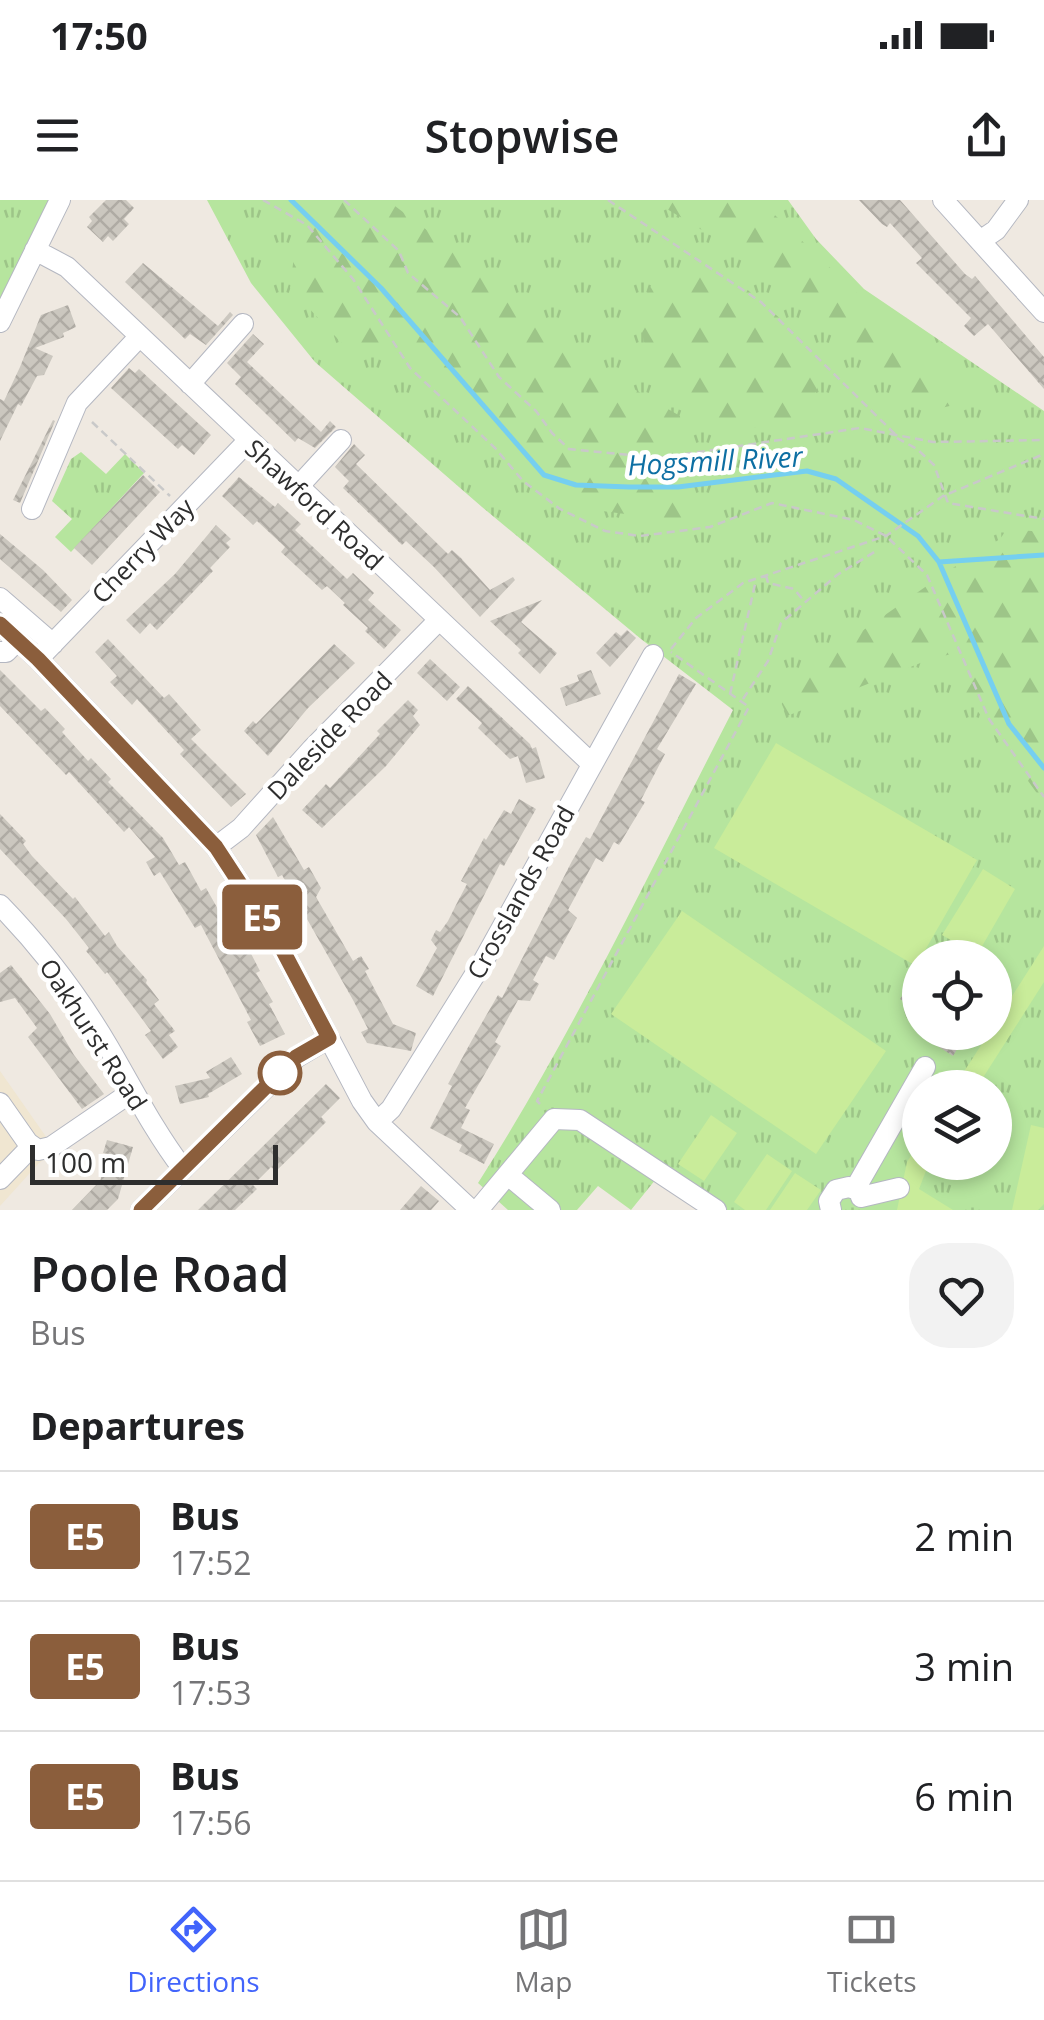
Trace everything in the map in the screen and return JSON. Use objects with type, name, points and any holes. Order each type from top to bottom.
[{"type":"street","points":[[0,322],[60,200]]},
{"type":"street","points":[[943,200],[1044,312]]},
{"type":"street","points":[[980,240],[996,230],[1018,200]]},
{"type":"street","name":"Shawford Road","points":[[35,250],[66,267],[592,764]]},
{"type":"street","points":[[190,384],[243,324]]},
{"type":"street","points":[[32,508],[85,392],[140,336]]},
{"type":"street","points":[[297,488],[342,440]]},
{"type":"street","name":"Cherry Way","points":[[45,651],[248,441]]},
{"type":"street","points":[[0,598],[216,847],[280,945],[346,1075],[377,1122],[474,1210],[554,1119],[580,1120],[716,1210]]},
{"type":"street","name":"Daleside Road","points":[[216,847],[241,828],[312,749],[439,620]]},
{"type":"street","points":[[0,624],[9,646],[45,651]]},
{"type":"street","name":"Crosslands Road","points":[[377,1122],[391,1108],[484,960],[592,764],[662,653]]},
{"type":"street","name":"Oakhurst Road","points":[[0,905],[56,970],[183,1168]]},
{"type":"street","points":[[141,1210],[296,1057],[329,1038]]},
{"type":"street","points":[[859,1199],[925,1067]]},
{"type":"street","points":[[0,1104],[38,1150],[50,1147],[133,1091]]},
{"type":"street","points":[[0,1179],[32,1147]]},
{"type":"street","points":[[508,1175],[550,1210]]},
{"type":"street","points":[[831,1210],[829,1201],[836,1190],[849,1187],[859,1199]]},
{"type":"street","points":[[859,1199],[899,1188]]},
{"type":"path","points":[[264,200],[307,225],[353,279],[410,368],[468,421],[522,481],[560,509],[606,531],[640,536],[710,527],[772,503],[854,520],[886,536],[928,574],[989,719],[1044,797]]},
{"type":"path","points":[[344,200],[399,251],[408,272],[460,317],[499,377],[569,449],[659,458],[860,428],[933,442],[1044,440]]},
{"type":"path","points":[[608,200],[761,302],[894,436],[934,464],[948,503],[1044,519]]},
{"type":"path","points":[[76,408],[182,507]]},
{"type":"path","points":[[554,1119],[537,1100],[749,707],[662,653],[696,618],[743,583],[886,536],[943,496],[1044,454]]},
{"type":"path","points":[[742,700],[768,661],[780,623],[837,574],[876,551]]},
{"type":"path","points":[[766,575],[768,583],[794,589],[805,602]]},
{"type":"path","points":[[730,694],[756,578]]},
{"type":"shaded area","points":[[0,1071],[49,1141],[124,1103],[39,1163],[0,1206]]},
{"type":"green space","points":[[0,200],[52,200],[0,308]]},
{"type":"green space","points":[[207,200],[788,200],[816,239],[864,289],[1044,411],[1044,1210],[698,1210],[656,1179],[631,1210],[598,1186],[577,1210],[508,1210],[478,1183],[579,1009],[733,710],[482,507],[315,362],[251,283]]},
{"type":"green space","points":[[301,200],[387,200],[512,294],[598,368],[680,416],[687,522],[579,508],[388,344],[351,353],[290,288]]},
{"type":"green space","points":[[652,200],[759,200],[970,401],[929,411],[760,265]]},
{"type":"green space","points":[[698,269],[742,285],[792,329],[820,382],[801,427],[737,428],[699,417],[652,379],[639,318],[653,280]]},
{"type":"green space","points":[[81,452],[106,474],[125,454],[144,473],[71,552],[55,537],[72,519],[52,501],[71,459]]},
{"type":"green space","points":[[1007,529],[1044,532],[1044,803],[966,695],[955,653],[787,716],[776,691],[1000,539]]},
{"type":"green space","points":[[776,743],[977,860],[931,940],[902,940],[902,958],[714,848]]},
{"type":"green space","points":[[983,869],[1015,889],[986,940],[951,940],[942,935]]},
{"type":"green space","points":[[682,911],[886,1051],[816,1154],[611,1014]]},
{"type":"green space","points":[[1044,946],[1044,982],[1012,1032],[1012,996]]},
{"type":"green space","points":[[978,1050],[1001,1050],[988,1070],[965,1070]]},
{"type":"green space","points":[[711,1115],[737,1133],[704,1181],[678,1164]]},
{"type":"green space","points":[[1031,1125],[1044,1128],[1044,1204],[1038,1210],[1012,1210]]},
{"type":"green space","points":[[767,1154],[792,1171],[766,1210],[745,1210],[734,1202]]},
{"type":"green space","points":[[795,1173],[821,1190],[807,1210],[770,1210]]},
{"type":"green space","points":[[903,1180],[922,1180],[919,1189],[953,1210],[897,1210]]},
{"type":"building","points":[[106,200],[126,200],[134,208],[124,219],[129,224],[113,241],[108,236],[103,242],[87,227],[92,221],[89,217]]},
{"type":"building","points":[[859,200],[900,200],[965,274],[972,279],[975,276],[1044,357],[1044,389],[988,324],[974,336],[964,326],[971,318],[916,263],[922,258],[890,223],[887,227],[882,224]]},
{"type":"building","points":[[143,263],[218,326],[230,312],[233,315],[206,345],[190,334],[185,339],[125,282]]},
{"type":"building","points":[[68,305],[76,327],[63,333],[64,337],[35,348],[53,356],[44,375],[37,376],[21,406],[18,404],[0,441],[0,399],[4,401],[41,315]]},
{"type":"building","points":[[253,334],[264,344],[247,362],[321,432],[330,421],[336,427],[315,448],[298,438],[295,442],[235,384],[241,377],[227,363]]},
{"type":"building","points":[[129,368],[135,373],[139,369],[211,435],[194,455],[182,445],[178,449],[111,388]]},
{"type":"building","points":[[53,420],[20,503],[13,500]]},
{"type":"building","points":[[354,444],[365,455],[356,464],[448,554],[452,550],[460,557],[490,590],[513,577],[515,580],[480,617],[434,567],[406,541],[402,545],[343,488],[349,481],[335,467]]},
{"type":"building","points":[[143,475],[160,492],[92,565],[74,548]]},
{"type":"building","points":[[239,477],[301,524],[295,530],[347,579],[353,573],[374,593],[368,600],[401,630],[384,649],[327,586],[322,590],[281,552],[285,547],[257,521],[253,525],[222,496]]},
{"type":"building","points":[[216,525],[231,539],[226,543],[230,547],[210,568],[213,571],[157,630],[150,623],[140,634],[126,620],[175,574]]},
{"type":"building","points":[[0,534],[72,600],[61,612],[0,559]]},
{"type":"building","points":[[542,600],[521,622],[557,653],[540,674],[490,621]]},
{"type":"building","points":[[627,630],[636,638],[610,667],[596,653],[616,632],[621,636]]},
{"type":"building","points":[[108,639],[164,698],[169,694],[201,730],[191,739],[246,794],[231,807],[180,754],[184,750],[137,699],[132,705],[110,682],[117,676],[95,652]]},
{"type":"building","points":[[334,644],[355,663],[308,708],[268,756],[244,731],[253,721],[256,724]]},
{"type":"building","points":[[430,659],[460,687],[447,701],[417,673]]},
{"type":"building","points":[[0,670],[65,729],[62,732],[88,761],[91,758],[111,779],[108,782],[163,838],[179,865],[185,862],[201,891],[206,888],[243,946],[246,944],[285,1034],[260,1046],[247,1022],[251,1020],[201,925],[195,928],[160,872],[154,876],[146,862],[155,857],[129,827],[124,832],[0,706]]},
{"type":"building","points":[[591,670],[601,694],[566,706],[560,688],[579,681],[577,675]]},
{"type":"building","points":[[679,674],[696,684],[657,749],[665,754],[641,800],[645,802],[619,845],[614,842],[603,862],[596,858],[568,910],[577,918],[554,960],[546,956],[533,980],[539,984],[530,1001],[518,1000],[495,1042],[501,1046],[465,1108],[470,1110],[461,1128],[494,1144],[484,1164],[459,1151],[462,1145],[430,1128],[472,1040],[498,995],[502,998],[572,861],[586,837],[590,839]]},
{"type":"building","points":[[468,686],[532,749],[536,747],[545,778],[526,783],[518,756],[510,759],[478,728],[482,723],[456,699]]},
{"type":"building","points":[[408,700],[418,710],[413,716],[420,725],[386,766],[322,828],[302,810],[326,784],[330,788]]},
{"type":"building","points":[[519,799],[536,809],[504,866],[500,864],[433,996],[416,986],[437,948],[431,940],[448,921],[467,884],[461,881],[484,838],[504,810],[511,814]]},
{"type":"building","points":[[0,814],[26,841],[23,844],[32,856],[75,897],[105,936],[109,932],[147,980],[159,1000],[154,1004],[175,1031],[169,1035],[178,1047],[163,1059],[145,1035],[151,1031],[107,972],[86,951],[89,948],[0,849]]},
{"type":"building","points":[[273,817],[304,870],[309,867],[321,888],[316,897],[353,961],[361,956],[369,969],[365,971],[393,1024],[416,1033],[411,1051],[367,1043],[361,1032],[368,1029],[353,1000],[256,835]]},
{"type":"building","points":[[11,965],[104,1094],[82,1109],[28,1037],[37,1028],[15,998],[0,1002],[0,973]]},
{"type":"building","points":[[231,1057],[242,1074],[208,1094],[209,1097],[180,1104],[175,1086],[210,1078],[206,1072]]},
{"type":"building","points":[[326,1084],[340,1098],[321,1117],[326,1122],[303,1145],[276,1171],[271,1167],[253,1185],[257,1189],[235,1210],[198,1210]]},
{"type":"building","points":[[107,1140],[133,1147],[118,1199],[107,1210],[72,1210],[100,1181],[109,1154],[103,1153]]},
{"type":"building","points":[[421,1186],[439,1201],[431,1210],[400,1210]]},
{"type":"waterway","name":"Hogsmill River","points":[[291,200],[381,288],[544,475],[576,485],[678,487],[807,471],[836,479],[918,536],[939,562],[1009,724],[1044,768]]},
{"type":"waterway","points":[[939,562],[1044,555]]},
{"type":"bus line","name":"E5","points":[[0,624],[216,847],[280,945],[329,1038],[296,1057],[141,1210]]}]
